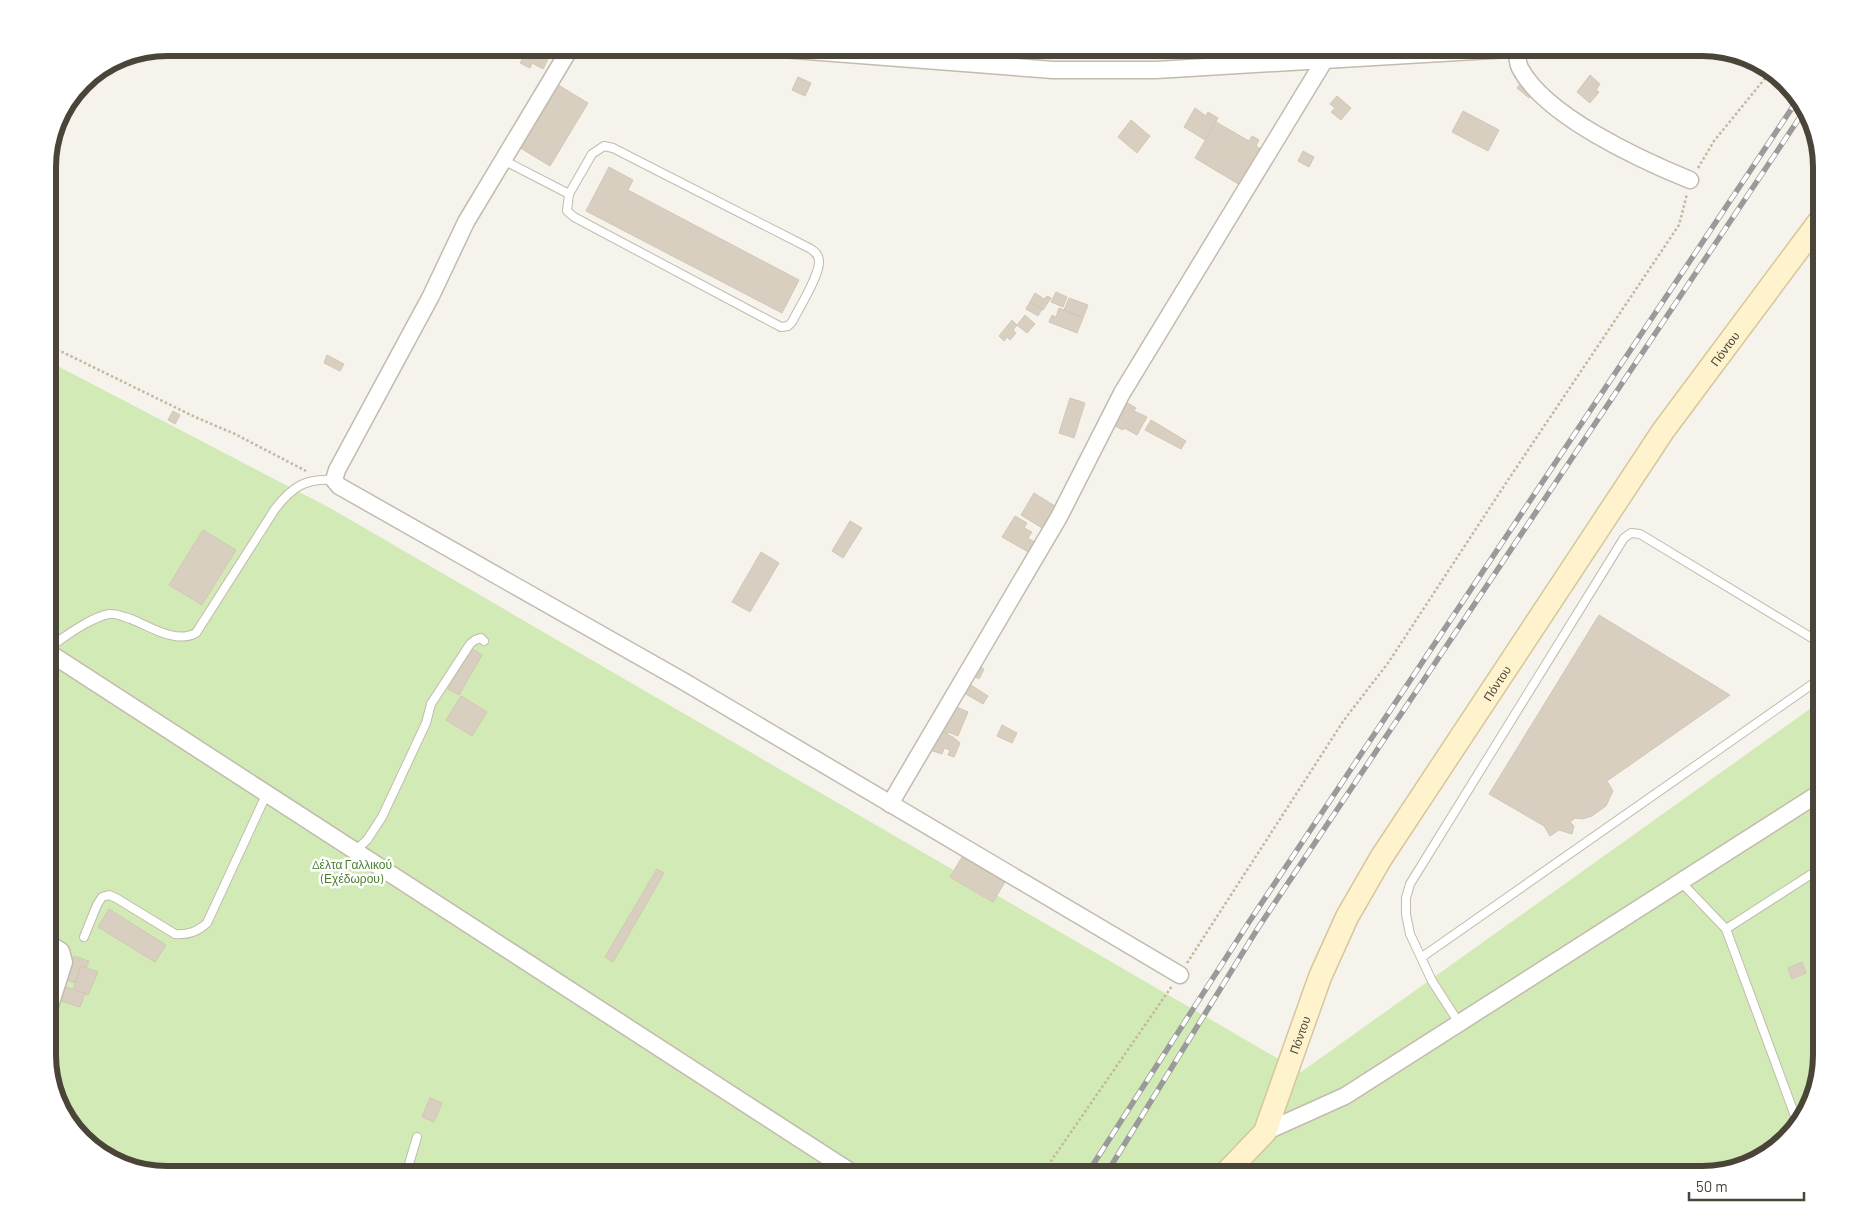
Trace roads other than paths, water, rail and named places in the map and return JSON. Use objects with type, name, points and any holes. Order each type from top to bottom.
[{"type":"street","points":[[566,56],[466,222],[431,296],[337,470],[327,479],[559,610],[1180,975]]},
{"type":"street","points":[[864,56],[1053,70],[1156,70],[1404,56]]},
{"type":"street","points":[[1517,56],[1520,68],[1532,84],[1549,101],[1571,118],[1606,140],[1690,180]]},
{"type":"street","points":[[890,804],[1059,517],[1122,393],[1324,61]]},
{"type":"street","name":"Πόντου","points":[[1233,1166],[1265,1132],[1320,978],[1347,918],[1381,858],[1663,431],[1813,231]]},
{"type":"street","points":[[56,657],[842,1166]]},
{"type":"street","points":[[1265,1132],[1345,1096],[1813,798]]},
{"type":"street","points":[[56,948],[61,951],[64,962],[56,987]]},
{"type":"lane","points":[[604,146],[613,148],[811,248],[817,254],[819,260],[818,271],[792,322],[788,326],[781,327],[574,217],[567,211],[569,194],[592,154],[604,146]]},
{"type":"lane","points":[[503,160],[569,194]]},
{"type":"lane","points":[[56,643],[95,619],[110,614],[122,615],[178,638],[188,637],[196,633],[274,509],[294,489],[308,481],[327,479]]},
{"type":"lane","points":[[1459,1023],[1432,981],[1410,934],[1406,914],[1406,898],[1410,884],[1624,538],[1631,534],[1640,534],[1813,639]]},
{"type":"lane","points":[[356,850],[367,840],[382,818],[426,723],[431,704],[470,644],[481,638],[484,641]]},
{"type":"lane","points":[[1422,957],[1813,685]]},
{"type":"lane","points":[[84,937],[96,905],[102,897],[109,895],[175,934],[193,932],[207,924],[267,793]]},
{"type":"lane","points":[[1726,929],[1813,874]]},
{"type":"lane","points":[[1681,882],[1726,929],[1795,1115]]},
{"type":"lane","points":[[408,1166],[417,1137]]},
{"type":"railway","points":[[1092,1166],[1249,922],[1794,106]]},
{"type":"railway","points":[[1111,1166],[1258,928],[1800,117]]},
{"type":"park label","name":"Δέλτα Γαλλικού (Εχέδωρου)","points":[[352,871]]}]
